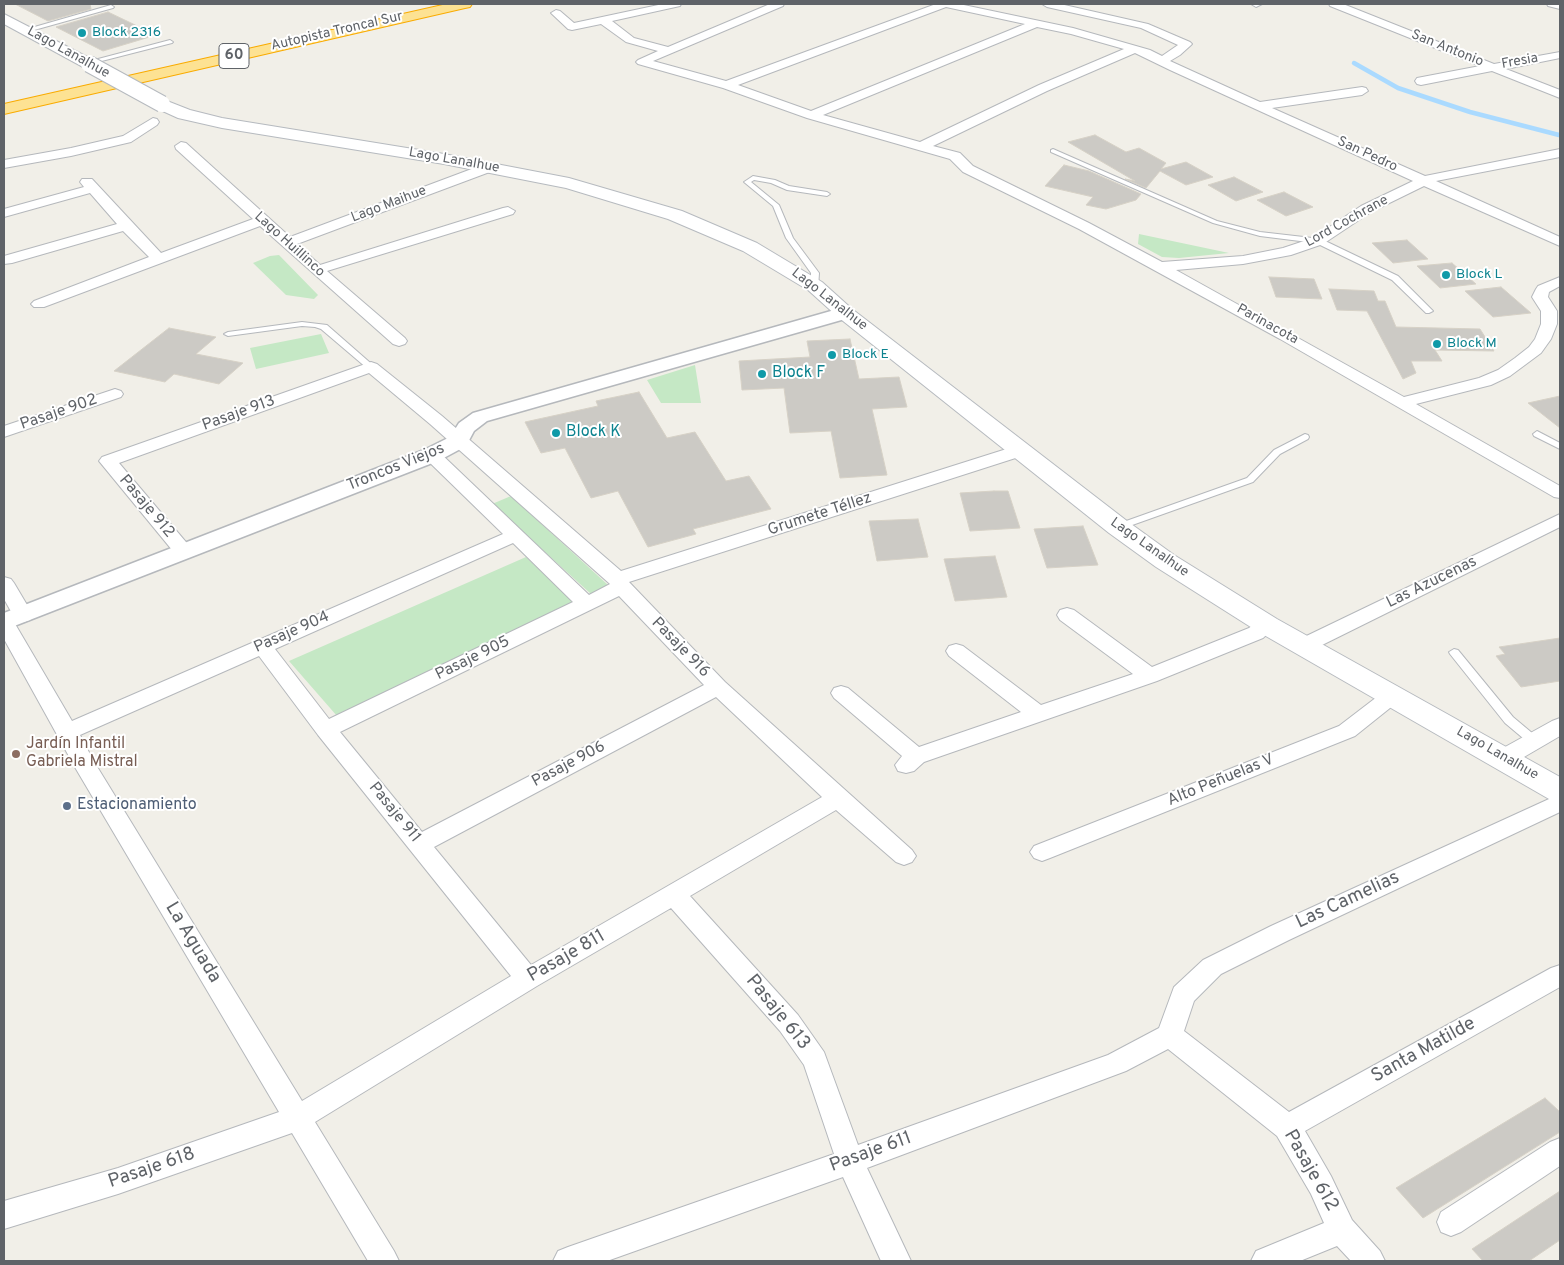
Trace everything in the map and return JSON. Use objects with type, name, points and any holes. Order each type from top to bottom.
[{"type":"highway","name":"Autopista Troncal Sur","points":[[4,101],[432,4]]},
{"type":"highway","name":"Autopista Troncal Sur","points":[[4,109],[465,4]]},
{"type":"main road","name":"Lago Lanalhue","points":[[4,18],[162,104],[184,114],[222,124],[490,167],[569,183],[675,215],[750,247],[816,286],[846,313],[1118,527],[1165,561],[1303,646],[1393,695],[1560,791]]},
{"type":"street","points":[[556,13],[572,27],[676,4]]},
{"type":"street","points":[[604,21],[630,40],[670,51],[779,4]]},
{"type":"street","points":[[727,85],[945,4]]},
{"type":"street","name":"San Pedro","points":[[945,4],[1037,23],[1146,52],[1174,68],[1560,242]]},
{"type":"street","points":[[1339,6],[1366,4]]},
{"type":"street","points":[[1552,4],[1560,6]]},
{"type":"street","points":[[1045,5],[1144,26],[1186,44],[1176,54],[1161,61]]},
{"type":"street","name":"San Antonio","points":[[1339,6],[1560,94]]},
{"type":"street","points":[[1005,16],[1021,11]]},
{"type":"street","points":[[811,116],[1037,23]]},
{"type":"street","points":[[922,146],[1043,88],[1134,49]]},
{"type":"street","name":"Parinacota","points":[[670,51],[642,62],[727,85],[811,116],[955,156],[968,168],[1084,226],[1286,336],[1560,492]]},
{"type":"street","name":"Fresia","points":[[1421,81],[1560,55]]},
{"type":"street","points":[[1260,106],[1362,91]]},
{"type":"street","points":[[4,164],[71,152],[127,139],[153,122]]},
{"type":"street","name":"Lago Huillinco","points":[[181,146],[317,270],[399,341]]},
{"type":"street","name":"Lord Cochrane","points":[[1159,267],[1243,260],[1286,252],[1318,241],[1366,209],[1435,176],[1560,153]]},
{"type":"street","name":"Lago Maihue","points":[[288,243],[490,167]]},
{"type":"street","points":[[4,213],[89,185],[158,258]]},
{"type":"street","points":[[317,270],[508,211]]},
{"type":"street","points":[[39,304],[262,220]]},
{"type":"street","points":[[7,260],[126,226]]},
{"type":"street","points":[[1402,402],[1485,382],[1522,361],[1535,350],[1543,339],[1549,324],[1550,311],[1540,296],[1543,289],[1560,281]]},
{"type":"street","name":"Troncos Viejos","points":[[10,620],[432,455],[458,441],[466,427],[480,417],[846,313]]},
{"type":"street","name":"Pasaje 916","points":[[371,368],[436,420],[619,583],[718,687],[904,856]]},
{"type":"street","name":"Pasaje 913","points":[[108,461],[371,368]]},
{"type":"street","name":"Pasaje 902","points":[[4,432],[115,394]]},
{"type":"street","name":"Grumete Téllez","points":[[619,583],[1022,450]]},
{"type":"street","points":[[432,455],[587,604]]},
{"type":"street","name":"Pasaje 912","points":[[108,461],[184,552]]},
{"type":"street","name":"Las Azucenas","points":[[1303,646],[1560,520]]},
{"type":"street","name":"Pasaje 904","points":[[68,732],[516,535]]},
{"type":"street","name":"Pasaje 905","points":[[326,730],[587,604],[619,583]]},
{"type":"street","name":"La Aguada","points":[[4,584],[10,620],[84,763],[384,1261]]},
{"type":"street","points":[[1067,615],[1150,676]]},
{"type":"street","points":[[841,693],[911,761],[1038,714],[1150,676],[1256,633],[1267,625]]},
{"type":"street","name":"Pasaje 911","points":[[262,646],[326,730],[528,979]]},
{"type":"street","points":[[956,651],[1038,714]]},
{"type":"street","name":"Pasaje 906","points":[[420,844],[718,687]]},
{"type":"street","name":"Alto Peñuelas V","points":[[1042,852],[1347,730],[1393,695]]},
{"type":"street","points":[[1504,758],[1560,726]]},
{"type":"street","name":"Pasaje 811","points":[[298,1118],[528,979],[838,798]]},
{"type":"street","name":"Las Camelias","points":[[1170,1035],[1183,995],[1212,967],[1280,933],[1560,802]]},
{"type":"street","name":"Pasaje 613","points":[[674,895],[789,1023],[815,1060],[850,1161],[896,1261]]},
{"type":"street","name":"Santa Matilde","points":[[1287,1127],[1560,975]]},
{"type":"street","name":"Pasaje 612","points":[[1170,1035],[1287,1127],[1321,1185],[1342,1230],[1370,1261]]},
{"type":"street","name":"Pasaje 611","points":[[568,1261],[850,1161],[1117,1063],[1170,1035]]},
{"type":"street","name":"Pasaje 618","points":[[4,1215],[118,1181],[298,1118]]},
{"type":"street","points":[[1451,1222],[1560,1151]]},
{"type":"street","points":[[1266,1261],[1342,1230]]},
{"type":"lane","points":[[27,30],[111,7]]},
{"type":"lane","points":[[88,64],[170,42]]},
{"type":"lane","points":[[1053,151],[1215,222],[1260,234],[1318,241],[1395,278],[1428,311]]},
{"type":"lane","points":[[816,286],[815,273],[790,238],[776,205],[747,182],[753,178],[773,181],[787,188],[827,194]]},
{"type":"lane","points":[[228,334],[302,324],[324,327],[371,368]]},
{"type":"lane","points":[[1537,434],[1560,446]]},
{"type":"lane","points":[[1118,527],[1250,480],[1277,452],[1304,437]]},
{"type":"lane","points":[[1454,652],[1509,720],[1534,741]]},
{"type":"green space","points":[[1139,234],[1229,253],[1179,258],[1162,257],[1138,244]]},
{"type":"green space","points":[[279,255],[318,295],[314,299],[286,295],[253,263],[270,256]]},
{"type":"green space","points":[[321,334],[329,353],[256,369],[250,348]]},
{"type":"green space","points":[[695,365],[701,403],[661,403],[647,380]]},
{"type":"green space","points":[[511,496],[608,585],[591,594],[492,504]]},
{"type":"green space","points":[[526,557],[575,603],[337,716],[289,661]]},
{"type":"building","points":[[15,4],[90,4],[91,9],[48,21]]},
{"type":"building","points":[[108,12],[156,35],[103,51],[56,27]]},
{"type":"building","points":[[1095,135],[1126,152],[1139,148],[1166,163],[1161,169],[1186,162],[1213,177],[1186,185],[1160,171],[1146,188],[1125,179],[1135,181],[1068,142]]},
{"type":"building","points":[[1064,165],[1089,171],[1141,194],[1136,200],[1106,209],[1086,205],[1093,197],[1045,186]]},
{"type":"building","points":[[1234,177],[1263,192],[1236,201],[1208,185]]},
{"type":"building","points":[[1284,192],[1313,207],[1286,216],[1257,200]]},
{"type":"building","points":[[1407,240],[1428,259],[1393,263],[1372,243]]},
{"type":"building","points":[[1452,263],[1476,284],[1440,288],[1417,266]]},
{"type":"building","points":[[1269,277],[1314,279],[1322,299],[1276,297]]},
{"type":"building","points":[[1501,287],[1531,313],[1493,317],[1465,291]]},
{"type":"building","points":[[1329,289],[1374,291],[1378,301],[1385,301],[1396,327],[1480,329],[1494,351],[1435,350],[1442,361],[1411,361],[1416,373],[1403,379],[1367,311],[1337,310]]},
{"type":"building","points":[[169,328],[216,337],[196,354],[243,363],[219,384],[174,374],[165,382],[114,371]]},
{"type":"building","points":[[850,339],[859,379],[899,377],[907,407],[872,409],[887,475],[840,478],[831,431],[790,433],[784,388],[742,390],[739,361],[810,357],[807,341]]},
{"type":"building","points":[[639,392],[667,438],[695,432],[726,481],[749,476],[771,509],[693,529],[696,534],[648,547],[618,491],[591,498],[565,448],[541,453],[525,422],[598,406],[596,401]]},
{"type":"building","points":[[1560,396],[1560,428],[1528,403]]},
{"type":"building","points":[[1008,491],[1020,528],[970,531],[960,493]]},
{"type":"building","points":[[918,519],[928,557],[877,561],[869,521]]},
{"type":"building","points":[[1083,526],[1098,565],[1047,568],[1034,529]]},
{"type":"building","points":[[995,556],[1007,597],[955,601],[944,559]]},
{"type":"building","points":[[1560,638],[1560,681],[1521,687],[1496,656],[1505,654],[1499,647]]},
{"type":"building","points":[[1545,1098],[1560,1112],[1560,1132],[1423,1218],[1396,1188]]},
{"type":"building","points":[[1560,1191],[1560,1240],[1529,1261],[1483,1261],[1472,1249]]},
{"type":"waterway","points":[[1354,63],[1398,88],[1470,112],[1559,135]]},
{"type":"place","name":"Block 2316","points":[[82,33]]},
{"type":"place","name":"Block L","points":[[1446,275]]},
{"type":"place","name":"Block M","points":[[1437,344]]},
{"type":"place","name":"Block E","points":[[832,355]]},
{"type":"place","name":"Block F","points":[[762,374]]},
{"type":"place","name":"Block K","points":[[556,433]]},
{"type":"place","name":"Jardín Infantil Gabriela Mistral","points":[[16,754]]},
{"type":"place","name":"Estacionamiento","points":[[67,806]]}]
